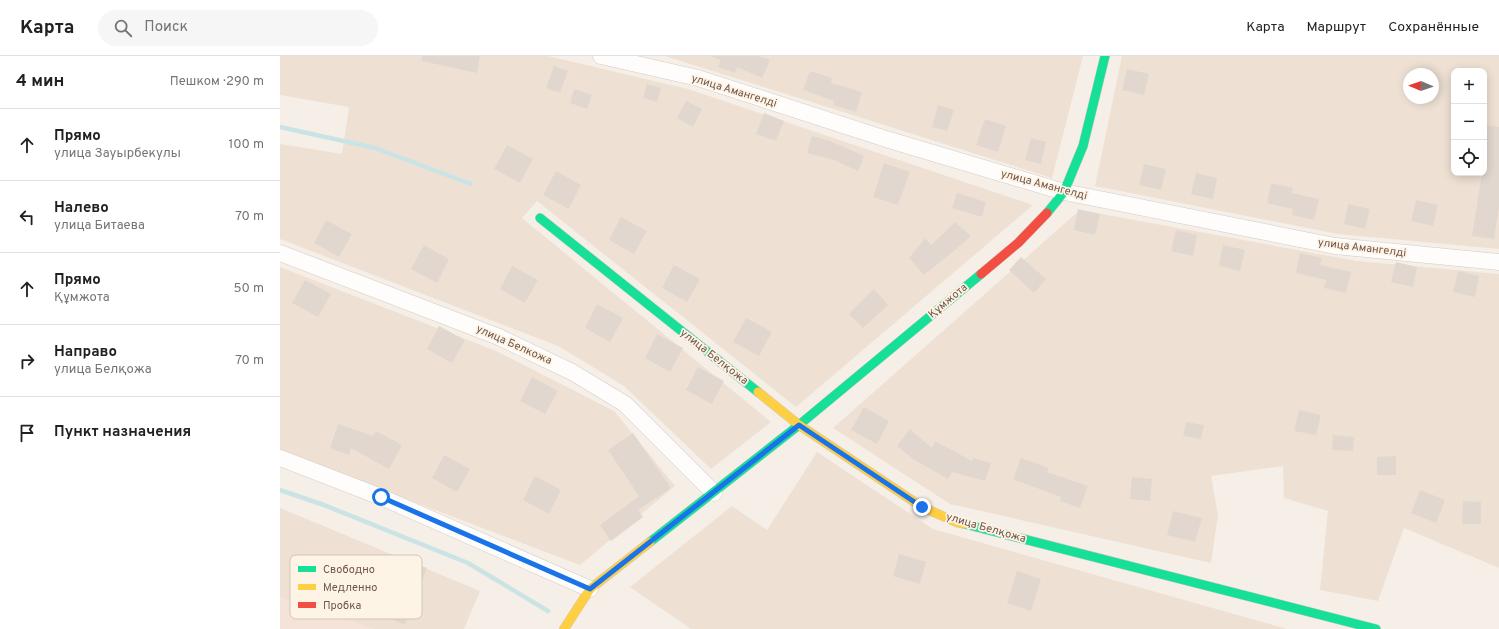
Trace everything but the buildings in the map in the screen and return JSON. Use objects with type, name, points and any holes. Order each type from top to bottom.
[{"type":"street","name":"улица Амангелді","points":[[601,56],[698,78],[886,140],[1064,192],[1335,246],[1499,262]]},
{"type":"street","name":"Құмжота","points":[[564,629],[590,589],[799,425],[1018,243],[1045,215],[1064,192],[1083,146],[1105,56]]},
{"type":"street","name":"улица Белқожа","points":[[540,218],[799,425],[922,507],[956,522],[1376,629]]},
{"type":"street","name":"улица Белкожа","points":[[280,253],[500,337],[572,372],[625,404],[714,493]]},
{"type":"street","points":[[280,458],[381,497],[590,589]]},
{"type":"shaded area","points":[[280,56],[548,56],[688,89],[1033,205],[796,407],[537,201],[522,218],[771,422],[711,469],[624,386],[558,346],[280,239],[280,144],[342,154],[349,107],[280,95]]},
{"type":"shaded area","points":[[665,56],[1083,56],[1052,178]]},
{"type":"shaded area","points":[[1122,56],[1499,56],[1499,249],[1338,234],[1095,186]]},
{"type":"shaded area","points":[[1080,210],[1357,261],[1499,274],[1499,568],[1404,528],[1378,601],[1320,590],[1328,511],[1284,498],[1283,466],[1211,476],[1218,515],[1211,563],[950,504],[833,428]]},
{"type":"shaded area","points":[[280,267],[496,351],[614,411],[675,486],[580,565],[280,451]]},
{"type":"shaded area","points":[[817,452],[933,529],[1287,629],[691,629],[630,587],[732,506],[767,530]]},
{"type":"shaded area","points":[[280,508],[393,555],[290,555],[290,601],[280,598]]},
{"type":"shaded area","points":[[422,567],[480,591],[464,629],[374,629],[344,619],[422,619]]},
{"type":"shaded area","points":[[280,598],[290,601],[290,619],[344,619],[374,629],[280,629]]},
{"type":"waterway","points":[[280,127],[375,148],[471,184]]},
{"type":"waterway","points":[[280,490],[324,505],[468,563],[548,611]]},
{"type":"traffic: fast","points":[[1047,213],[1064,192],[1083,146],[1105,56]]},
{"type":"traffic: fast","points":[[540,218],[758,392]]},
{"type":"traffic: fast","points":[[650,542],[799,425],[981,274]]},
{"type":"traffic: fast","points":[[965,524],[1376,629]]},
{"type":"traffic: slow","points":[[758,392],[799,425],[922,507],[956,522],[965,524]]},
{"type":"traffic: slow","points":[[564,629],[590,589],[650,542]]},
{"type":"traffic: jam","points":[[981,274],[1018,243],[1047,213]]},
{"type":"route","points":[[381,497],[590,589],[799,425],[922,507]]}]
